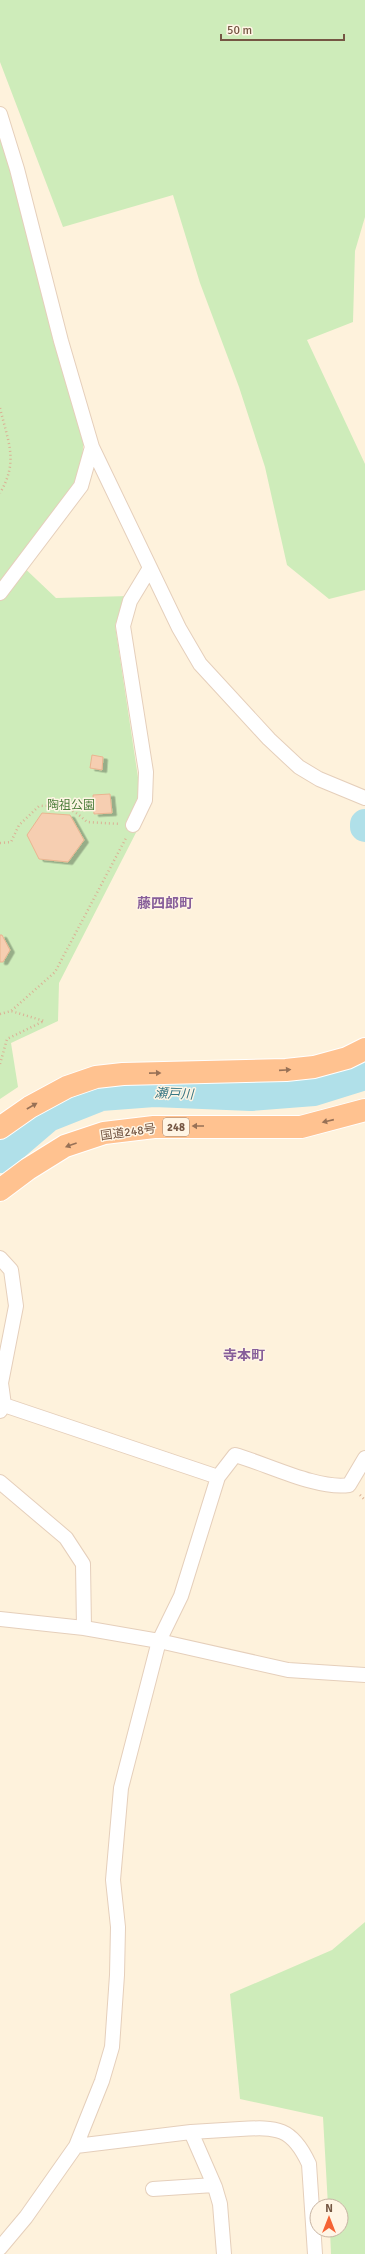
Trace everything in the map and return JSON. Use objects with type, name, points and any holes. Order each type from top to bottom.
[{"type":"highway","points":[[0,1128],[30,1107],[67,1087],[96,1077],[123,1074],[307,1068],[347,1058],[365,1049]]},
{"type":"highway","name":"国道248号","points":[[0,1190],[28,1169],[65,1146],[104,1133],[174,1127],[301,1127],[365,1110]]},
{"type":"street","points":[[0,114],[18,169],[61,341],[92,447],[179,628],[200,664],[269,739],[299,766],[319,779],[365,798]]},
{"type":"street","points":[[0,593],[81,486],[92,447]]},
{"type":"street","points":[[133,825],[145,800],[146,772],[122,626],[130,601],[150,568]]},
{"type":"street","points":[[0,1258],[16,1306],[1,1383],[2,1408],[218,1477]]},
{"type":"street","points":[[0,2248],[26,2217],[76,2146],[102,2081],[112,2047],[118,1928],[113,1880],[121,1788],[159,1641],[181,1596],[218,1477],[235,1455],[317,1483],[338,1487],[349,1485],[365,1458]]},
{"type":"street","points":[[0,1482],[66,1538],[83,1564],[84,1628]]},
{"type":"street","points":[[0,1619],[84,1628],[159,1641],[288,1670],[365,1674]]},
{"type":"street","points":[[76,2146],[191,2132],[269,2128],[282,2132],[294,2141],[303,2151],[309,2164],[315,2254]]},
{"type":"street","points":[[191,2132],[214,2185],[220,2204],[224,2254]]},
{"type":"street","points":[[152,2189],[214,2185]]},
{"type":"path","points":[[0,408],[12,458],[10,473],[0,493]]},
{"type":"path","points":[[0,843],[10,842],[19,825],[39,806],[59,805],[75,810],[87,822],[133,825],[55,972],[10,1011],[0,1014]]},
{"type":"path","points":[[0,1064],[7,1040],[44,1021],[10,1011]]},
{"type":"green space","points":[[0,0],[365,0],[365,217],[355,251],[353,322],[307,340],[365,464],[365,590],[329,599],[287,565],[265,467],[239,387],[200,283],[173,195],[63,227],[0,62]]},
{"type":"green space","name":"陶祖公園","points":[[0,138],[91,433],[83,446],[82,478],[17,561],[56,598],[129,596],[115,625],[144,817],[59,983],[58,1021],[11,1043],[18,1087],[0,1099]]},
{"type":"green space","points":[[365,1922],[365,2254],[331,2254],[330,2238],[349,2238],[349,2198],[328,2198],[323,2117],[240,2099],[230,1994],[332,1950]]},
{"type":"building","points":[[92,755],[103,757],[102,770],[90,768]]},
{"type":"building","points":[[110,794],[112,813],[94,814],[93,795]]},
{"type":"building","points":[[42,813],[70,815],[84,840],[68,862],[39,859],[27,835]]},
{"type":"building","points":[[0,935],[2,935],[10,950],[3,962],[0,962]]},
{"type":"waterway","name":"瀬戸川","points":[[0,1158],[48,1117],[101,1096],[154,1092],[251,1096],[314,1091],[365,1075]]},
{"type":"district","name":"藤四郎町","points":[[165,903]]},
{"type":"district","name":"寺本町","points":[[244,1355]]}]
